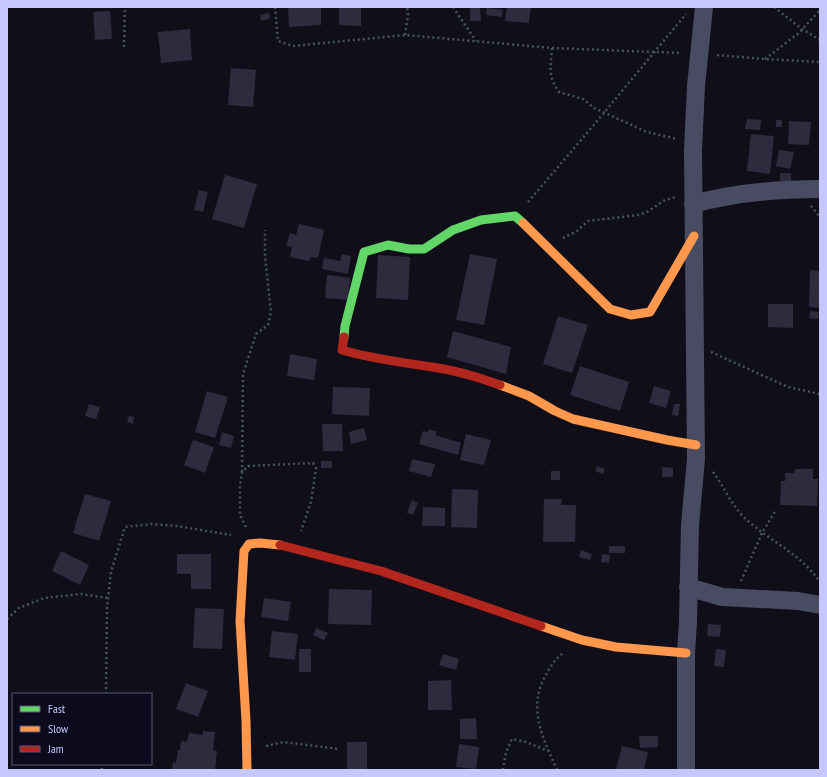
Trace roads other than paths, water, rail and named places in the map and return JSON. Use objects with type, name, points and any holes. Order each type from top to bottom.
[{"type":"street","points":[[686,770],[686,653],[688,587],[690,525],[696,448],[693,200],[696,86],[699,53],[696,10]]},
{"type":"street","points":[[693,200],[799,189],[820,189]]},
{"type":"street","points":[[694,236],[650,312],[631,315],[610,309],[515,216],[481,220],[452,230],[424,249],[410,249],[388,245],[364,252],[345,326],[342,350],[366,357],[434,367],[464,374],[498,384],[529,396],[554,411],[573,419],[696,448]]},
{"type":"street","points":[[247,770],[246,721],[240,621],[244,551],[249,544],[295,548],[381,571],[476,605],[582,640],[616,647],[686,653]]},
{"type":"street","points":[[688,587],[722,597],[798,601],[820,605]]}]
